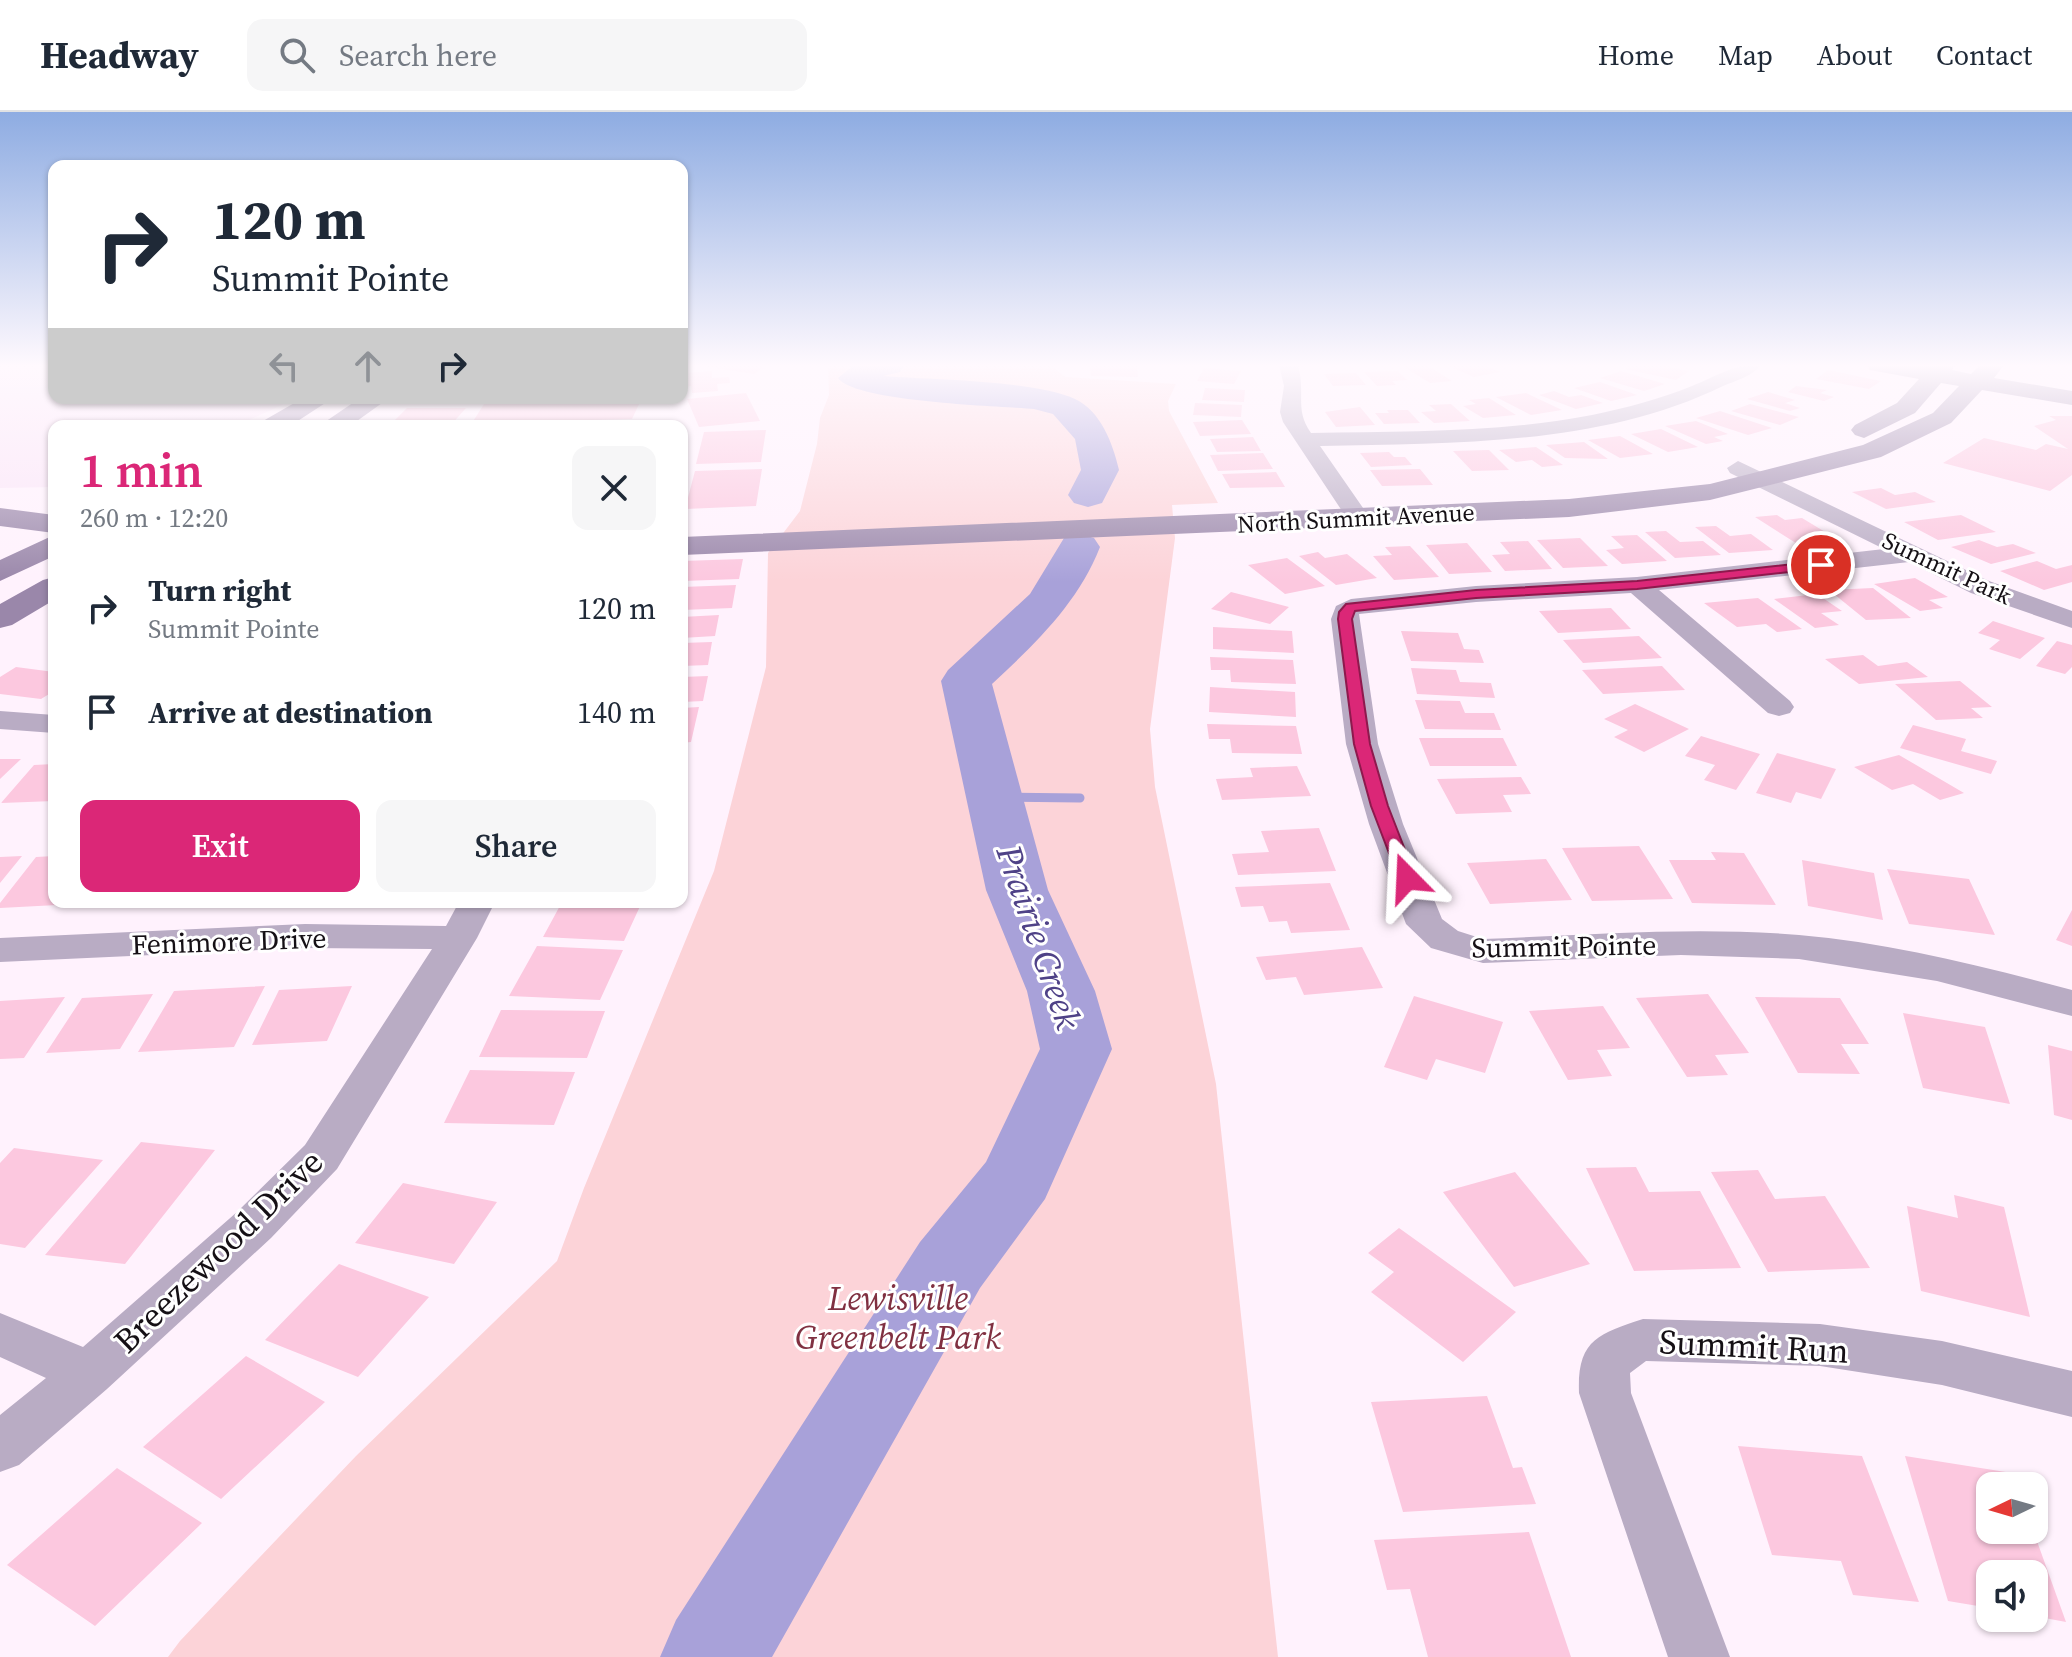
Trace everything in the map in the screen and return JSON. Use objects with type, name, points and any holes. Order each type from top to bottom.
[{"type":"main road","name":"North Summit Avenue","points":[[688,546],[1352,510],[1738,468],[1821,448],[1850,437]]},
{"type":"main road","name":"North Summit Avenue","points":[[688,529],[1620,503],[1710,492],[1764,480],[1872,451],[1905,437]]},
{"type":"main road","points":[[0,517],[48,539]]},
{"type":"main road","points":[[0,545],[48,541]]},
{"type":"main road","points":[[0,572],[48,543]]},
{"type":"main road","points":[[0,618],[48,590]]},
{"type":"street","points":[[1303,437],[1352,510]]},
{"type":"street","points":[[1305,440],[1422,437]]},
{"type":"street","name":"Summit Park","points":[[1738,468],[1980,587],[2072,620]]},
{"type":"street","name":"Summit Pointe","points":[[1911,554],[1637,585],[1359,604],[1346,612],[1362,744],[1383,815],[1425,924],[1437,937],[1458,947],[1483,951],[1671,944],[1800,947],[1934,969],[2072,1003]]},
{"type":"street","points":[[1637,585],[1779,707]]},
{"type":"street","points":[[0,720],[48,724]]},
{"type":"street","name":"Fenimore Drive","points":[[0,950],[305,936],[468,920]]},
{"type":"street","name":"Breezewood Drive","points":[[0,1448],[254,1225],[321,1157],[468,920]]},
{"type":"street","points":[[0,1334],[89,1373]]},
{"type":"street","name":"Summit Run","points":[[1699,1657],[1605,1393],[1604,1367],[1619,1350],[1643,1340],[1820,1345],[1942,1363],[2072,1394]]},
{"type":"shaded area","points":[[0,437],[48,437],[48,487],[0,488]]},
{"type":"green space","name":"Lewisville Greenbelt Park","points":[[818,437],[1183,437],[1218,503],[1172,505],[1175,538],[1150,729],[1155,787],[1216,1084],[1278,1657],[168,1657],[356,1456],[557,1261],[714,871],[766,667],[768,553],[800,511]]},
{"type":"building","points":[[703,437],[765,437],[761,462],[696,464]]},
{"type":"building","points":[[1253,437],[1261,451],[1217,452],[1210,439]]},
{"type":"building","points":[[1622,437],[1653,454],[1620,458],[1588,440]]},
{"type":"building","points":[[1637,437],[1678,437],[1698,447],[1668,452]]},
{"type":"building","points":[[1690,437],[1714,437],[1723,441],[1706,444]]},
{"type":"building","points":[[2050,437],[2072,437],[2072,475],[2050,491],[1943,463],[1984,438],[2036,450],[2046,444],[2068,449]]},
{"type":"building","points":[[1584,442],[1608,459],[1565,458],[1546,445]]},
{"type":"building","points":[[1536,447],[1563,465],[1542,467],[1532,460],[1516,462],[1499,450]]},
{"type":"building","points":[[1489,450],[1509,470],[1472,471],[1453,451]]},
{"type":"building","points":[[1389,452],[1394,457],[1405,457],[1412,465],[1371,467],[1360,453]]},
{"type":"building","points":[[1263,453],[1273,469],[1218,471],[1210,455]]},
{"type":"building","points":[[762,469],[756,506],[688,509],[695,471]]},
{"type":"building","points":[[1420,469],[1433,485],[1382,486],[1370,470]]},
{"type":"building","points":[[1276,472],[1285,487],[1230,488],[1222,474]]},
{"type":"building","points":[[1881,488],[1895,495],[1915,492],[1936,502],[1886,509],[1852,492]]},
{"type":"building","points":[[1777,515],[1785,520],[1802,518],[1840,541],[1799,545],[1755,517]]},
{"type":"building","points":[[1961,515],[1996,532],[1938,540],[1904,522]]},
{"type":"building","points":[[1716,526],[1730,536],[1751,534],[1773,550],[1729,553],[1695,527]]},
{"type":"building","points":[[1666,531],[1680,542],[1703,541],[1721,555],[1675,558],[1645,532]]},
{"type":"building","points":[[1637,535],[1667,561],[1622,564],[1606,550],[1624,548],[1611,536]]},
{"type":"building","points":[[1580,538],[1608,566],[1563,568],[1537,540]]},
{"type":"building","points":[[1979,540],[1997,547],[2013,544],[2036,553],[1991,564],[1951,547]]},
{"type":"building","points":[[1528,541],[1552,569],[1505,571],[1492,555],[1510,554],[1500,542]]},
{"type":"building","points":[[1467,543],[1492,572],[1449,574],[1426,545]]},
{"type":"building","points":[[1410,546],[1439,577],[1394,580],[1373,556],[1392,555],[1385,547]]},
{"type":"building","points":[[1318,552],[1325,558],[1347,554],[1377,578],[1336,585],[1299,556]]},
{"type":"building","points":[[1287,558],[1325,586],[1285,594],[1248,565]]},
{"type":"building","points":[[743,559],[739,579],[688,581],[688,561]]},
{"type":"building","points":[[2037,561],[2056,569],[2072,565],[2072,582],[2044,590],[2000,571]]},
{"type":"building","points":[[1915,578],[1948,597],[1929,600],[1943,608],[1920,611],[1874,584]]},
{"type":"building","points":[[736,585],[732,608],[688,610],[688,587]]},
{"type":"building","points":[[1873,588],[1911,618],[1866,620],[1829,590]]},
{"type":"building","points":[[1231,592],[1289,607],[1270,624],[1211,609]]},
{"type":"building","points":[[1817,594],[1842,611],[1821,613],[1839,625],[1815,628],[1774,599]]},
{"type":"building","points":[[1758,598],[1802,629],[1777,632],[1766,624],[1737,627],[1704,603]]},
{"type":"building","points":[[1611,608],[1631,629],[1558,633],[1539,611]]},
{"type":"building","points":[[719,615],[715,636],[688,638],[688,617]]},
{"type":"building","points":[[1993,621],[2045,638],[2020,659],[1989,649],[2000,640],[1978,633]]},
{"type":"building","points":[[1213,627],[1292,631],[1294,653],[1213,649]]},
{"type":"building","points":[[1401,631],[1458,633],[1464,649],[1479,650],[1484,663],[1411,661]]},
{"type":"building","points":[[1639,636],[1662,658],[1583,663],[1563,640]]},
{"type":"building","points":[[2057,641],[2072,645],[2072,667],[2065,674],[2036,666]]},
{"type":"building","points":[[712,642],[708,665],[688,666],[688,643]]},
{"type":"building","points":[[1863,655],[1878,666],[1907,662],[1928,677],[1859,684],[1825,659]]},
{"type":"building","points":[[1210,657],[1293,660],[1296,684],[1231,682],[1230,670],[1211,670]]},
{"type":"building","points":[[1662,666],[1685,690],[1603,694],[1582,670]]},
{"type":"building","points":[[16,667],[48,671],[48,695],[41,699],[0,694],[0,677]]},
{"type":"building","points":[[1411,668],[1456,670],[1460,682],[1491,683],[1495,698],[1417,694]]},
{"type":"building","points":[[708,676],[703,701],[688,702],[688,677]]},
{"type":"building","points":[[1960,681],[1992,707],[1971,708],[1983,718],[1936,720],[1895,684]]},
{"type":"building","points":[[1210,687],[1295,692],[1296,717],[1209,712]]},
{"type":"building","points":[[1415,700],[1460,701],[1465,713],[1494,713],[1501,730],[1425,729]]},
{"type":"building","points":[[1635,704],[1689,729],[1644,752],[1614,737],[1628,730],[1604,719]]},
{"type":"building","points":[[699,707],[691,742],[688,742],[688,708]]},
{"type":"building","points":[[1207,724],[1296,726],[1302,754],[1232,753],[1230,739],[1209,739]]},
{"type":"building","points":[[1913,725],[1966,739],[1961,751],[1997,761],[1991,774],[1900,748]]},
{"type":"building","points":[[1701,736],[1760,754],[1736,790],[1704,780],[1715,765],[1685,756]]},
{"type":"building","points":[[1419,738],[1503,738],[1517,766],[1430,766]]},
{"type":"building","points":[[1777,753],[1836,769],[1821,799],[1796,792],[1791,803],[1756,793]]},
{"type":"building","points":[[1899,755],[1964,793],[1940,800],[1913,784],[1892,790],[1854,767]]},
{"type":"building","points":[[0,759],[21,759],[0,779]]},
{"type":"building","points":[[48,764],[48,801],[1,803],[34,765]]},
{"type":"building","points":[[1297,766],[1311,796],[1222,800],[1216,779],[1253,777],[1250,768]]},
{"type":"building","points":[[1521,777],[1531,794],[1503,795],[1512,812],[1456,814],[1437,779]]},
{"type":"building","points":[[1319,828],[1336,871],[1238,875],[1232,854],[1269,852],[1261,831]]},
{"type":"building","points":[[1639,846],[1673,899],[1592,901],[1562,848]]},
{"type":"building","points":[[1711,852],[1744,853],[1776,905],[1692,903],[1669,860],[1716,860]]},
{"type":"building","points":[[22,856],[0,883],[0,857]]},
{"type":"building","points":[[48,856],[48,905],[0,908],[0,903],[36,857]]},
{"type":"building","points":[[1546,859],[1572,900],[1490,904],[1467,863]]},
{"type":"building","points":[[1802,860],[1874,873],[1883,920],[1808,906]]},
{"type":"building","points":[[1887,869],[1969,879],[1995,935],[1909,924]]},
{"type":"building","points":[[1330,883],[1350,930],[1291,933],[1287,921],[1269,922],[1263,906],[1241,907],[1235,887]]},
{"type":"building","points":[[559,908],[639,908],[624,941],[543,937]]},
{"type":"building","points":[[2072,910],[2072,946],[2056,940]]},
{"type":"building","points":[[537,946],[623,950],[600,1000],[509,996]]},
{"type":"building","points":[[1362,947],[1383,988],[1304,995],[1296,977],[1266,980],[1256,957]]},
{"type":"building","points":[[265,986],[234,1047],[138,1052],[174,991]]},
{"type":"building","points":[[352,986],[327,1041],[252,1045],[279,990]]},
{"type":"building","points":[[153,994],[120,1049],[46,1053],[82,998]]},
{"type":"building","points":[[1708,994],[1749,1053],[1715,1055],[1728,1075],[1687,1077],[1636,998]]},
{"type":"building","points":[[1414,996],[1503,1022],[1485,1073],[1436,1059],[1427,1080],[1384,1067]]},
{"type":"building","points":[[65,997],[24,1058],[0,1059],[0,1001]]},
{"type":"building","points":[[1755,997],[1840,998],[1869,1044],[1841,1044],[1860,1074],[1798,1073]]},
{"type":"building","points":[[1603,1006],[1630,1048],[1597,1050],[1612,1076],[1568,1080],[1529,1011]]},
{"type":"building","points":[[501,1010],[605,1011],[587,1058],[479,1057]]},
{"type":"building","points":[[1903,1013],[1985,1027],[2010,1104],[1923,1088]]},
{"type":"building","points":[[2048,1045],[2072,1051],[2072,1120],[2054,1115]]},
{"type":"building","points":[[470,1070],[575,1072],[554,1125],[444,1123]]},
{"type":"building","points":[[141,1142],[215,1150],[125,1264],[45,1255]]},
{"type":"building","points":[[14,1148],[103,1160],[25,1248],[0,1244],[0,1163]]},
{"type":"building","points":[[1636,1167],[1649,1192],[1700,1191],[1741,1268],[1634,1271],[1586,1168]]},
{"type":"building","points":[[1758,1170],[1775,1199],[1825,1196],[1870,1268],[1768,1272],[1711,1172]]},
{"type":"building","points":[[1515,1172],[1590,1264],[1514,1287],[1443,1192]]},
{"type":"building","points":[[403,1183],[497,1202],[454,1264],[355,1243]]},
{"type":"building","points":[[1954,1195],[2004,1207],[2030,1317],[1921,1291],[1907,1206],[1958,1218]]},
{"type":"building","points":[[1399,1228],[1516,1312],[1463,1362],[1371,1292],[1394,1272],[1368,1253]]},
{"type":"building","points":[[339,1264],[429,1297],[358,1377],[265,1340]]},
{"type":"building","points":[[246,1356],[325,1402],[221,1499],[143,1447]]},
{"type":"building","points":[[1487,1396],[1513,1468],[1522,1467],[1536,1504],[1403,1512],[1371,1402]]},
{"type":"building","points":[[1738,1446],[1862,1456],[1919,1602],[1853,1595],[1841,1561],[1772,1555]]},
{"type":"building","points":[[1905,1456],[2006,1472],[1976,1472],[1976,1544],[2038,1544],[2044,1560],[1976,1560],[1976,1606],[1948,1601]]},
{"type":"building","points":[[117,1468],[202,1523],[95,1626],[7,1565]]},
{"type":"building","points":[[1529,1532],[1571,1657],[1428,1657],[1410,1589],[1387,1590],[1374,1540]]},
{"type":"building","points":[[2048,1572],[2066,1622],[2048,1619]]},
{"type":"waterway","name":"Prairie Creek","points":[[1088,495],[1100,470],[1093,437]]},
{"type":"waterway","name":"Prairie Creek","points":[[713,1657],[950,1265],[1017,1178],[1076,1049],[1061,991],[1017,890],[966,681],[1046,603],[1059,586],[1079,547]]},
{"type":"waterway","points":[[993,797],[1080,798]]},
{"type":"route","points":[[1407,878],[1380,806],[1362,744],[1345,619],[1351,607],[1476,594],[1637,585],[1821,565]]}]
